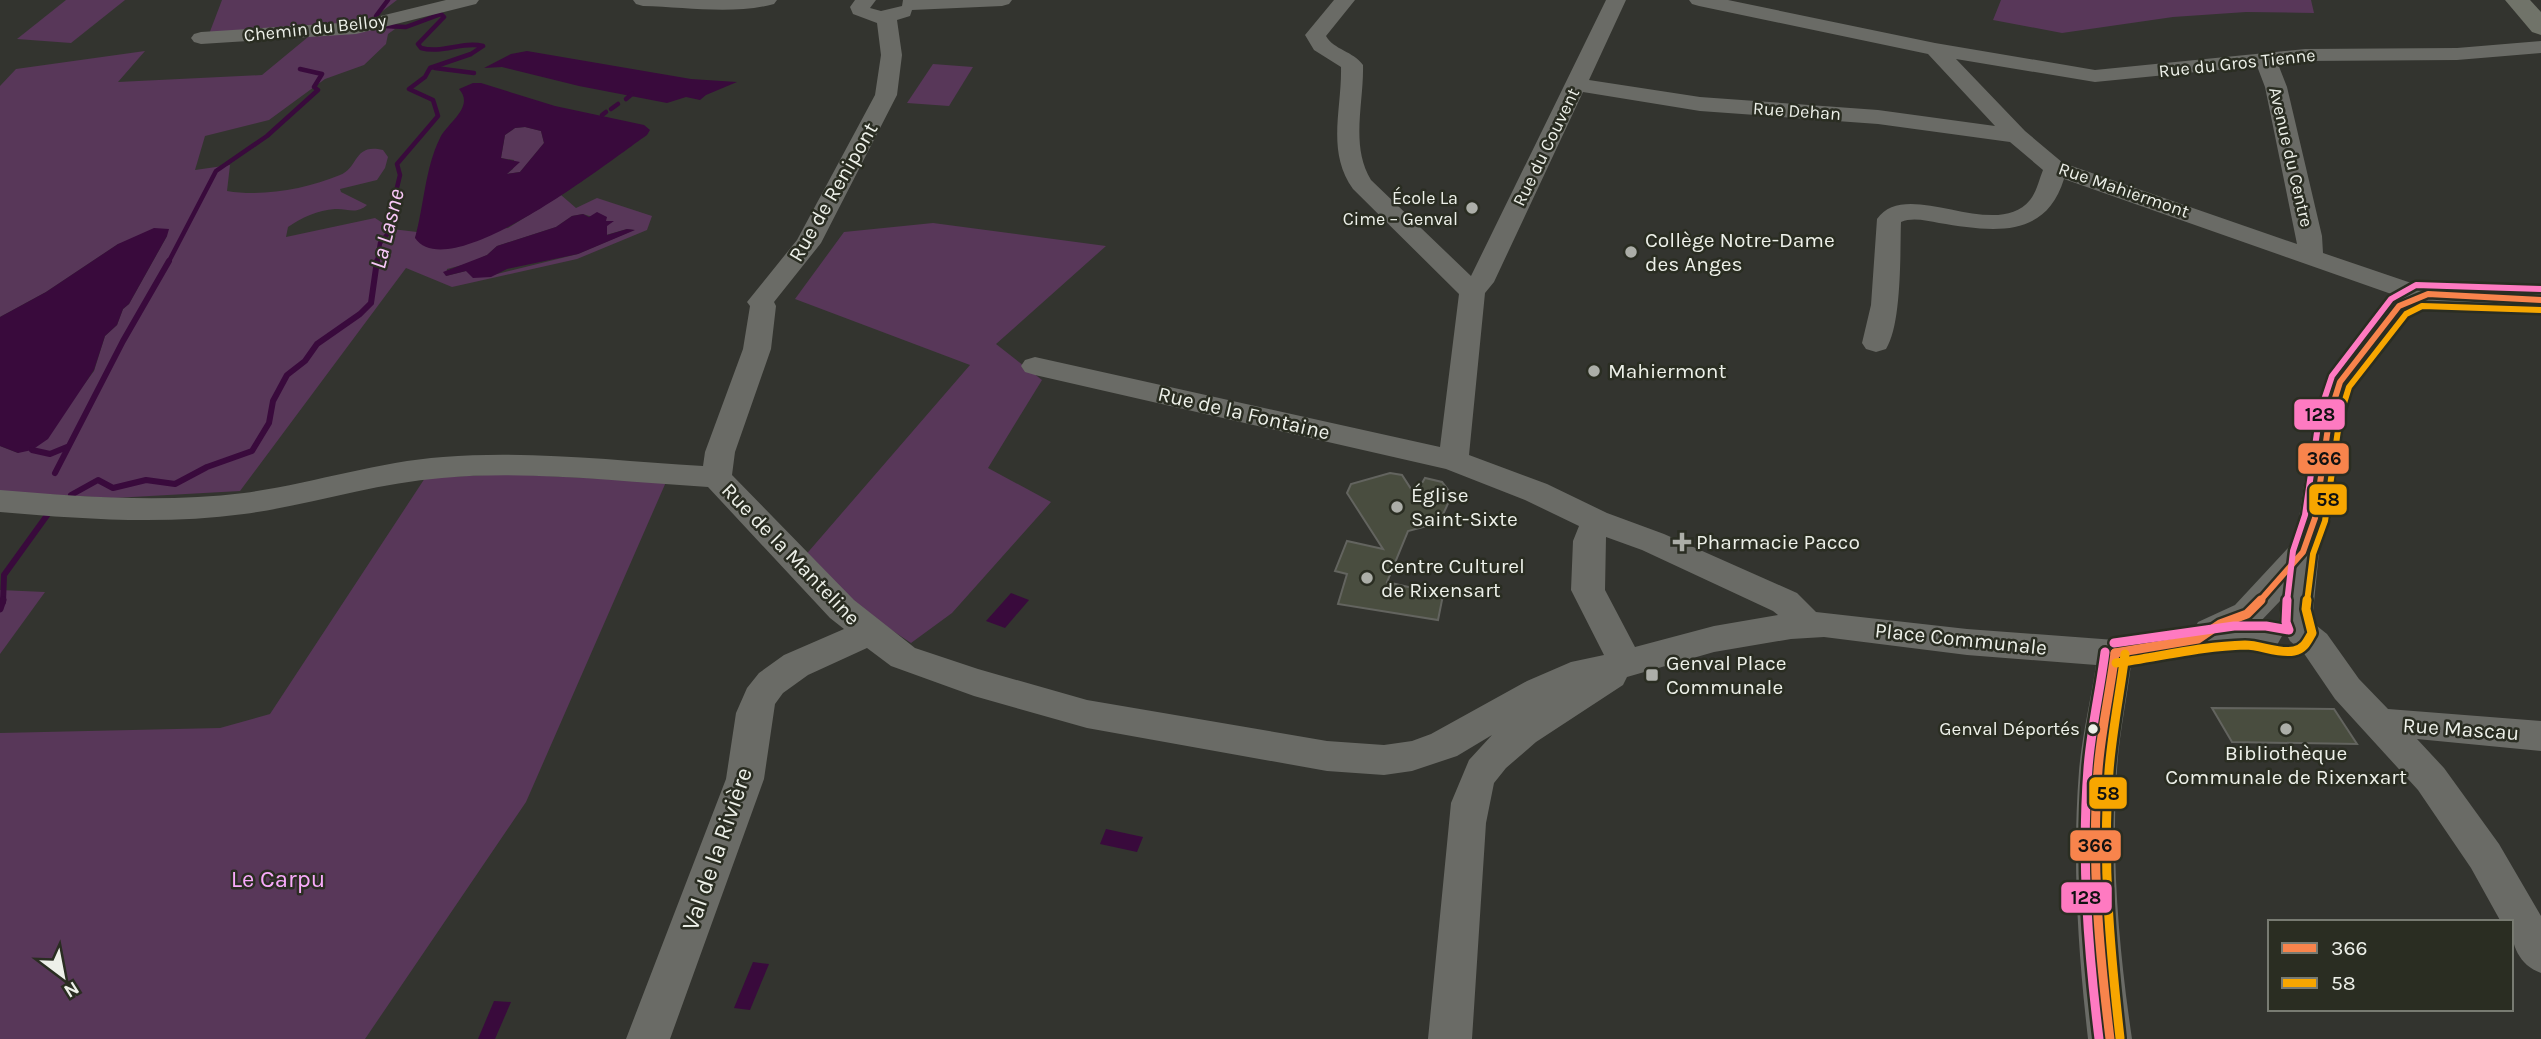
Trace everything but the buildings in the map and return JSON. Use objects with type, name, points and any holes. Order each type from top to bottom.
[{"type":"main road","points":[[2517,0],[2541,27]]},
{"type":"street","name":"Chemin du Belloy","points":[[201,38],[356,28],[470,0]]},
{"type":"street","points":[[643,0],[729,3],[767,0]]},
{"type":"street","points":[[875,8],[902,12],[909,2],[1002,0]]},
{"type":"street","points":[[1345,0],[1315,35],[1322,47],[1345,58],[1352,65],[1350,168],[1361,184],[1472,292],[1453,460],[1536,492],[1596,521],[1653,542],[1786,602],[1808,625]]},
{"type":"street","name":"Rue du Couvent","points":[[1472,292],[1481,282],[1615,0]]},
{"type":"street","points":[[1699,0],[1935,49]]},
{"type":"street","name":"Rue de Renipont","points":[[716,477],[720,452],[757,349],[763,313],[760,302],[808,243],[886,95],[891,70],[891,29],[875,8]]},
{"type":"street","name":"Rue du Gros Tienne","points":[[1935,49],[2095,76],[2266,59],[2347,54],[2457,54],[2541,47]]},
{"type":"street","name":"Rue Mahiermont","points":[[1935,49],[2017,136],[2055,168],[2420,295],[2541,300]]},
{"type":"street","name":"Avenue du Centre","points":[[2266,59],[2276,87],[2309,236],[2310,256]]},
{"type":"street","name":"Rue Dehan","points":[[1576,84],[1700,104],[1878,117],[2017,136]]},
{"type":"street","points":[[1876,343],[1884,305],[1889,219],[1911,212],[1987,222],[2018,220],[2033,212],[2053,177],[2055,168]]},
{"type":"street","points":[[2420,295],[2399,306],[2340,382],[2330,414],[2315,517],[2275,625],[2347,689],[2414,758],[2457,814],[2501,882],[2541,954]]},
{"type":"street","name":"Rue de la Fontaine","points":[[1035,366],[1453,460]]},
{"type":"street","name":"Rue de la Manteline","points":[[0,501],[87,508],[196,508],[248,503],[343,482],[445,467],[546,467],[716,477],[803,570],[869,632],[903,657],[974,682],[1087,713],[1327,756],[1384,760],[1412,756],[1444,745],[1539,691],[1583,672],[1626,664]]},
{"type":"street","points":[[1450,1039],[1467,823],[1471,798],[1481,773],[1499,749],[1626,664],[1588,590],[1589,541],[1596,521]]},
{"type":"street","name":"Place Communale","points":[[1626,664],[1660,652],[1714,639],[1824,624],[1967,642],[2115,653],[2197,639],[2234,636],[2275,625]]},
{"type":"street","name":"Val de la Rivière","points":[[648,1039],[745,779],[754,713],[760,698],[771,683],[796,665],[869,632]]},
{"type":"street","points":[[2110,1039],[2100,964],[2094,861],[2099,767],[2115,653]]},
{"type":"street","name":"Rue Mascau","points":[[2380,723],[2445,726],[2541,736]]},
{"type":"green space","points":[[66,0],[125,0],[71,43],[17,39]]},
{"type":"green space","points":[[222,0],[397,0],[376,16],[384,26],[395,29],[388,34],[386,44],[364,65],[325,79],[269,120],[205,136],[195,170],[230,165],[227,191],[241,193],[270,192],[313,184],[346,172],[366,150],[383,150],[388,157],[377,180],[340,189],[367,205],[355,210],[335,209],[310,215],[288,227],[286,237],[375,218],[392,229],[417,232],[415,238],[508,228],[561,195],[576,208],[597,198],[652,216],[647,230],[577,259],[452,287],[406,268],[240,491],[114,498],[0,492],[0,446],[18,453],[80,390],[94,371],[105,336],[117,325],[123,309],[129,304],[167,236],[118,244],[46,292],[0,317],[0,86],[16,69],[145,51],[118,82],[262,75],[308,37],[206,42]],"holes":[[[583,214],[605,221],[606,235],[627,229],[634,230],[578,254],[489,276],[482,277],[466,271],[446,276],[447,269],[470,263],[487,255],[497,246],[556,227],[572,216]]]},
{"type":"green space","points":[[2001,0],[2311,0],[2314,13],[2246,12],[2173,17],[2062,33],[1993,20]]},
{"type":"green space","points":[[933,64],[973,67],[949,106],[907,103]]},
{"type":"green space","points":[[525,127],[541,131],[544,143],[520,172],[506,174],[513,169],[514,160],[501,158],[505,135],[515,128]]},
{"type":"green space","points":[[933,223],[1106,246],[996,344],[1042,380],[988,468],[1051,502],[952,613],[911,643],[857,607],[803,558],[970,365],[795,299],[844,232]]},
{"type":"green space","name":"Le Carpu","points":[[507,474],[666,482],[526,802],[365,1039],[0,1039],[0,733],[220,728],[270,714],[425,478]]},
{"type":"green space","points":[[0,590],[45,592],[0,654]]},
{"type":"shaded area","points":[[527,51],[691,79],[737,82],[700,100],[686,97],[667,103],[579,86],[502,67],[484,68],[511,54]]},
{"type":"shaded area","points":[[473,83],[481,83],[555,106],[644,125],[650,130],[647,135],[567,191],[495,234],[461,246],[434,249],[415,238],[435,150],[464,102],[459,89]],"holes":[[[525,127],[541,131],[544,143],[520,172],[507,174],[520,162],[501,158],[505,135],[515,128]]]},
{"type":"shaded area","points":[[597,212],[607,217],[606,221],[614,221],[607,226],[607,235],[627,229],[635,230],[578,254],[507,269],[491,277],[473,278],[466,271],[446,276],[443,272],[487,255],[497,246],[556,227],[572,216],[583,214],[589,217]]},
{"type":"shaded area","points":[[154,228],[169,229],[167,236],[129,304],[123,309],[117,325],[105,336],[94,370],[48,439],[32,450],[18,453],[0,446],[0,317],[46,292],[118,244]]},
{"type":"shaded area","points":[[1011,593],[1029,600],[1005,628],[986,621]]},
{"type":"shaded area","points":[[1106,829],[1143,837],[1137,852],[1100,844]]},
{"type":"shaded area","points":[[753,962],[769,964],[750,1010],[734,1008]]},
{"type":"shaded area","points":[[494,1001],[511,1002],[495,1039],[478,1039]]},
{"type":"waterway","name":"La Lasne","points":[[380,21],[376,16],[388,0]]},
{"type":"waterway","name":"La Lasne","points":[[377,263],[380,243],[392,229],[394,200],[400,175],[397,164],[438,116],[433,100],[409,89],[425,77],[430,68],[471,54],[483,46],[467,45],[437,50],[421,48],[418,44],[444,17],[441,14],[406,27],[384,26]]},
{"type":"waterway","points":[[435,68],[474,73]]},
{"type":"waterway","points":[[168,263],[216,171],[267,136],[318,90],[314,87],[322,74],[300,69]]},
{"type":"waterway","points":[[626,99],[632,94]]},
{"type":"waterway","points":[[611,109],[618,104]]},
{"type":"waterway","points":[[602,115],[606,112]]},
{"type":"waterway","points":[[55,473],[123,341],[169,261]]},
{"type":"waterway","name":"La Lasne","points":[[71,495],[98,480],[113,488],[146,480],[175,484],[207,467],[252,451],[269,423],[273,401],[287,375],[305,361],[317,344],[360,314],[371,303],[377,261]]},
{"type":"waterway","points":[[32,450],[50,454],[67,447]]},
{"type":"waterway","name":"La Lasne","points":[[3,602],[4,575],[48,514]]},
{"type":"waterway","name":"La Lasne","points":[[0,609],[3,600]]},
{"type":"transit line","name":"128","points":[[2114,643],[2234,626],[2266,626],[2289,630],[2286,608],[2293,551],[2305,515],[2320,412],[2332,376],[2391,299],[2416,285],[2541,289]]},
{"type":"transit line","name":"366","points":[[2115,653],[2198,639],[2220,624],[2247,614],[2278,583],[2303,552],[2315,518],[2330,414],[2340,382],[2399,306],[2428,294],[2541,300]]},
{"type":"transit line","name":"58","points":[[2116,663],[2228,646],[2261,646],[2287,651],[2303,648],[2312,633],[2306,609],[2313,554],[2325,521],[2340,416],[2349,387],[2406,314],[2422,306],[2541,310]]},
{"type":"transit line","name":"128","points":[[2099,1039],[2089,937],[2085,836],[2089,753],[2105,652]]},
{"type":"transit line","name":"366","points":[[2110,1039],[2100,939],[2095,837],[2099,755],[2115,653]]},
{"type":"transit line","name":"58","points":[[2120,1038],[2110,938],[2106,838],[2110,756],[2125,654]]},
{"type":"place","name":"École La Cime – Genval","points":[[1472,208]]},
{"type":"place","name":"Collège Notre-Dame des Anges","points":[[1631,252]]},
{"type":"place","name":"Mahiermont","points":[[1594,371]]},
{"type":"place","name":"Église Saint-Sixte","points":[[1397,507]]},
{"type":"place","name":"Pharmacie Pacco","points":[[1682,542]]},
{"type":"place","name":"Centre Culturel de Rixensart","points":[[1367,578]]},
{"type":"place","name":"Genval Place Communale","points":[[1652,675]]},
{"type":"place","name":"Genval Déportés","points":[[2093,729]]},
{"type":"place","name":"Bibliothèque Communale de Rixenxart","points":[[2286,729]]}]
